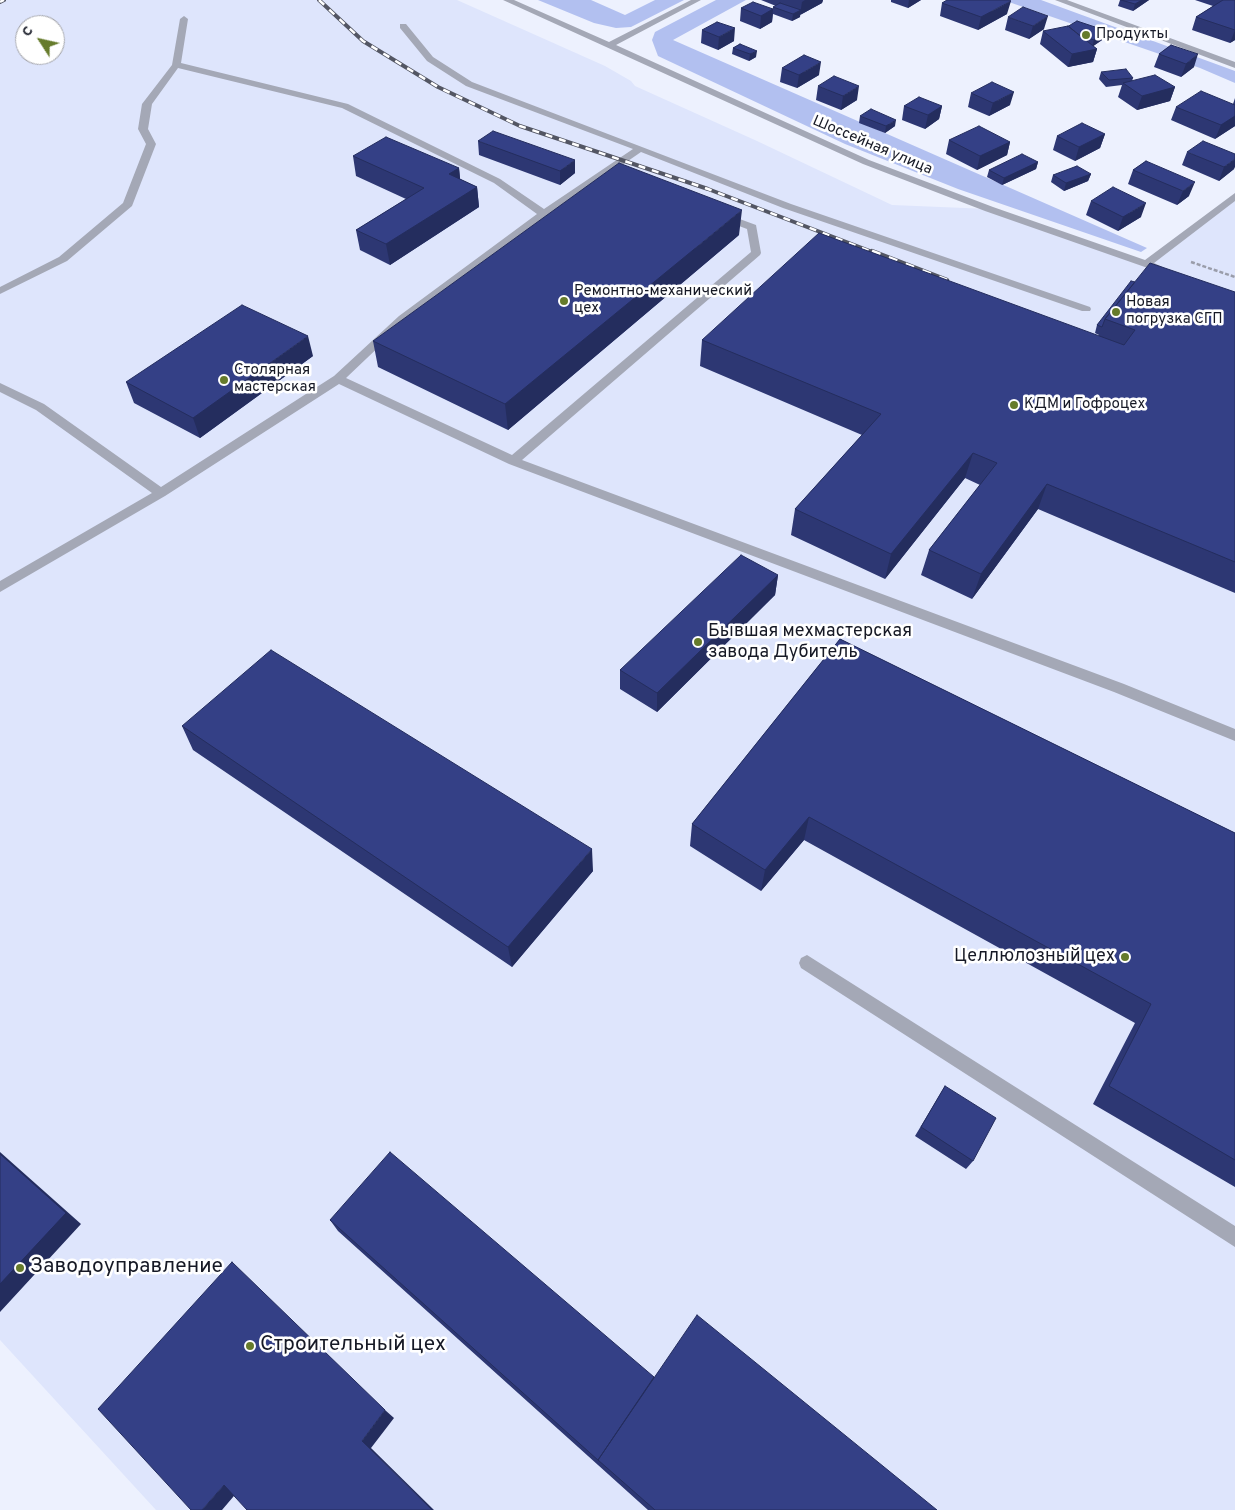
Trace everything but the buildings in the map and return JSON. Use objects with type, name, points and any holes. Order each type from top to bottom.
[{"type":"street","name":"Шоссейная улица","points":[[507,0],[609,44],[866,162],[989,209],[1173,273]]},
{"type":"street","points":[[609,44],[697,0]]},
{"type":"street","points":[[1059,0],[1235,65]]},
{"type":"street","points":[[0,291],[63,259],[128,204],[151,144],[143,129],[147,104],[176,66],[184,18]]},
{"type":"street","points":[[403,26],[430,59],[469,84],[787,206],[1086,309]]},
{"type":"street","points":[[176,66],[345,106],[497,180],[544,214]]},
{"type":"street","points":[[0,587],[161,493],[338,380],[403,318],[544,214],[640,148]]},
{"type":"street","points":[[606,170],[624,178]]},
{"type":"street","points":[[1147,264],[1235,196]]},
{"type":"street","points":[[513,461],[756,253],[752,227],[716,213]]},
{"type":"street","points":[[338,380],[388,401],[513,461],[1119,688],[1235,735]]},
{"type":"street","points":[[0,387],[40,407],[161,493]]},
{"type":"street","points":[[807,962],[1235,1237]]},
{"type":"path","points":[[1188,261],[1235,277]]},
{"type":"shaded area","points":[[0,0],[457,0],[605,66],[631,81],[635,86],[892,205],[989,209],[1147,264],[1235,196],[1235,1510],[156,1510],[0,1340]]},
{"type":"shaded area","points":[[538,0],[591,0],[625,15],[655,0],[684,0],[631,27],[616,28],[594,23]]},
{"type":"shaded area","points":[[716,0],[746,0],[673,40],[1147,248],[1141,252],[958,189],[845,144],[658,56],[652,40],[655,32]]},
{"type":"shaded area","points":[[1003,0],[1041,0],[1235,71],[1235,83],[1200,68]]},
{"type":"railway","points":[[0,2],[4,0]]},
{"type":"railway","points":[[319,0],[363,41],[438,87],[520,126],[708,189],[875,253]]},
{"type":"railway","points":[[872,251],[947,280]]},
{"type":"place","name":"Продукты","points":[[1086,35]]},
{"type":"place","name":"Ремонтно-механический цех","points":[[564,301]]},
{"type":"place","name":"Новая погрузка СГП","points":[[1116,312]]},
{"type":"place","name":"Столярная мастерская","points":[[224,380]]},
{"type":"place","name":"КДМ и Гофроцех","points":[[1014,405]]},
{"type":"place","name":"Бывшая мехмастерская завода Дубитель","points":[[698,642]]},
{"type":"place","name":"Целлюлозный цех","points":[[1125,957]]},
{"type":"place","name":"Заводоуправление","points":[[20,1268]]},
{"type":"place","name":"Строительный цех","points":[[250,1346]]}]
